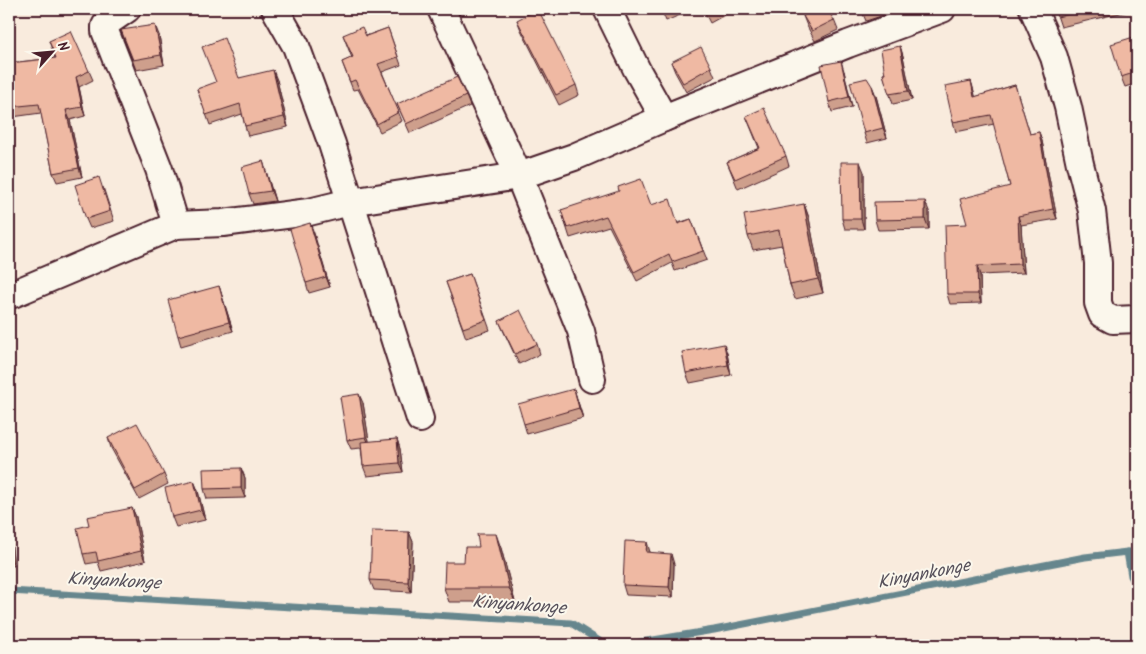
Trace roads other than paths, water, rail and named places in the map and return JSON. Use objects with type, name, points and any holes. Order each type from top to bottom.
[{"type":"street","points":[[127,9],[108,22],[105,26],[105,31],[159,169],[176,225]]},
{"type":"street","points":[[275,9],[296,46],[332,144],[420,420]]},
{"type":"street","points":[[441,9],[519,176],[581,330],[592,379]]},
{"type":"street","points":[[607,9],[637,70],[664,118]]},
{"type":"street","points":[[9,294],[13,294],[176,225],[222,223],[309,212],[350,202],[519,176],[574,157],[664,118],[848,44],[942,9]]},
{"type":"street","points":[[1033,9],[1054,57],[1068,107],[1092,211],[1098,263],[1098,303],[1102,314],[1114,320],[1137,320]]},
{"type":"waterway","points":[[1127,552],[1137,552]]},
{"type":"waterway","name":"Kinyankonge","points":[[9,591],[571,623],[604,644],[635,643],[714,630],[1085,557],[1127,552],[1131,576],[1137,586]]}]
